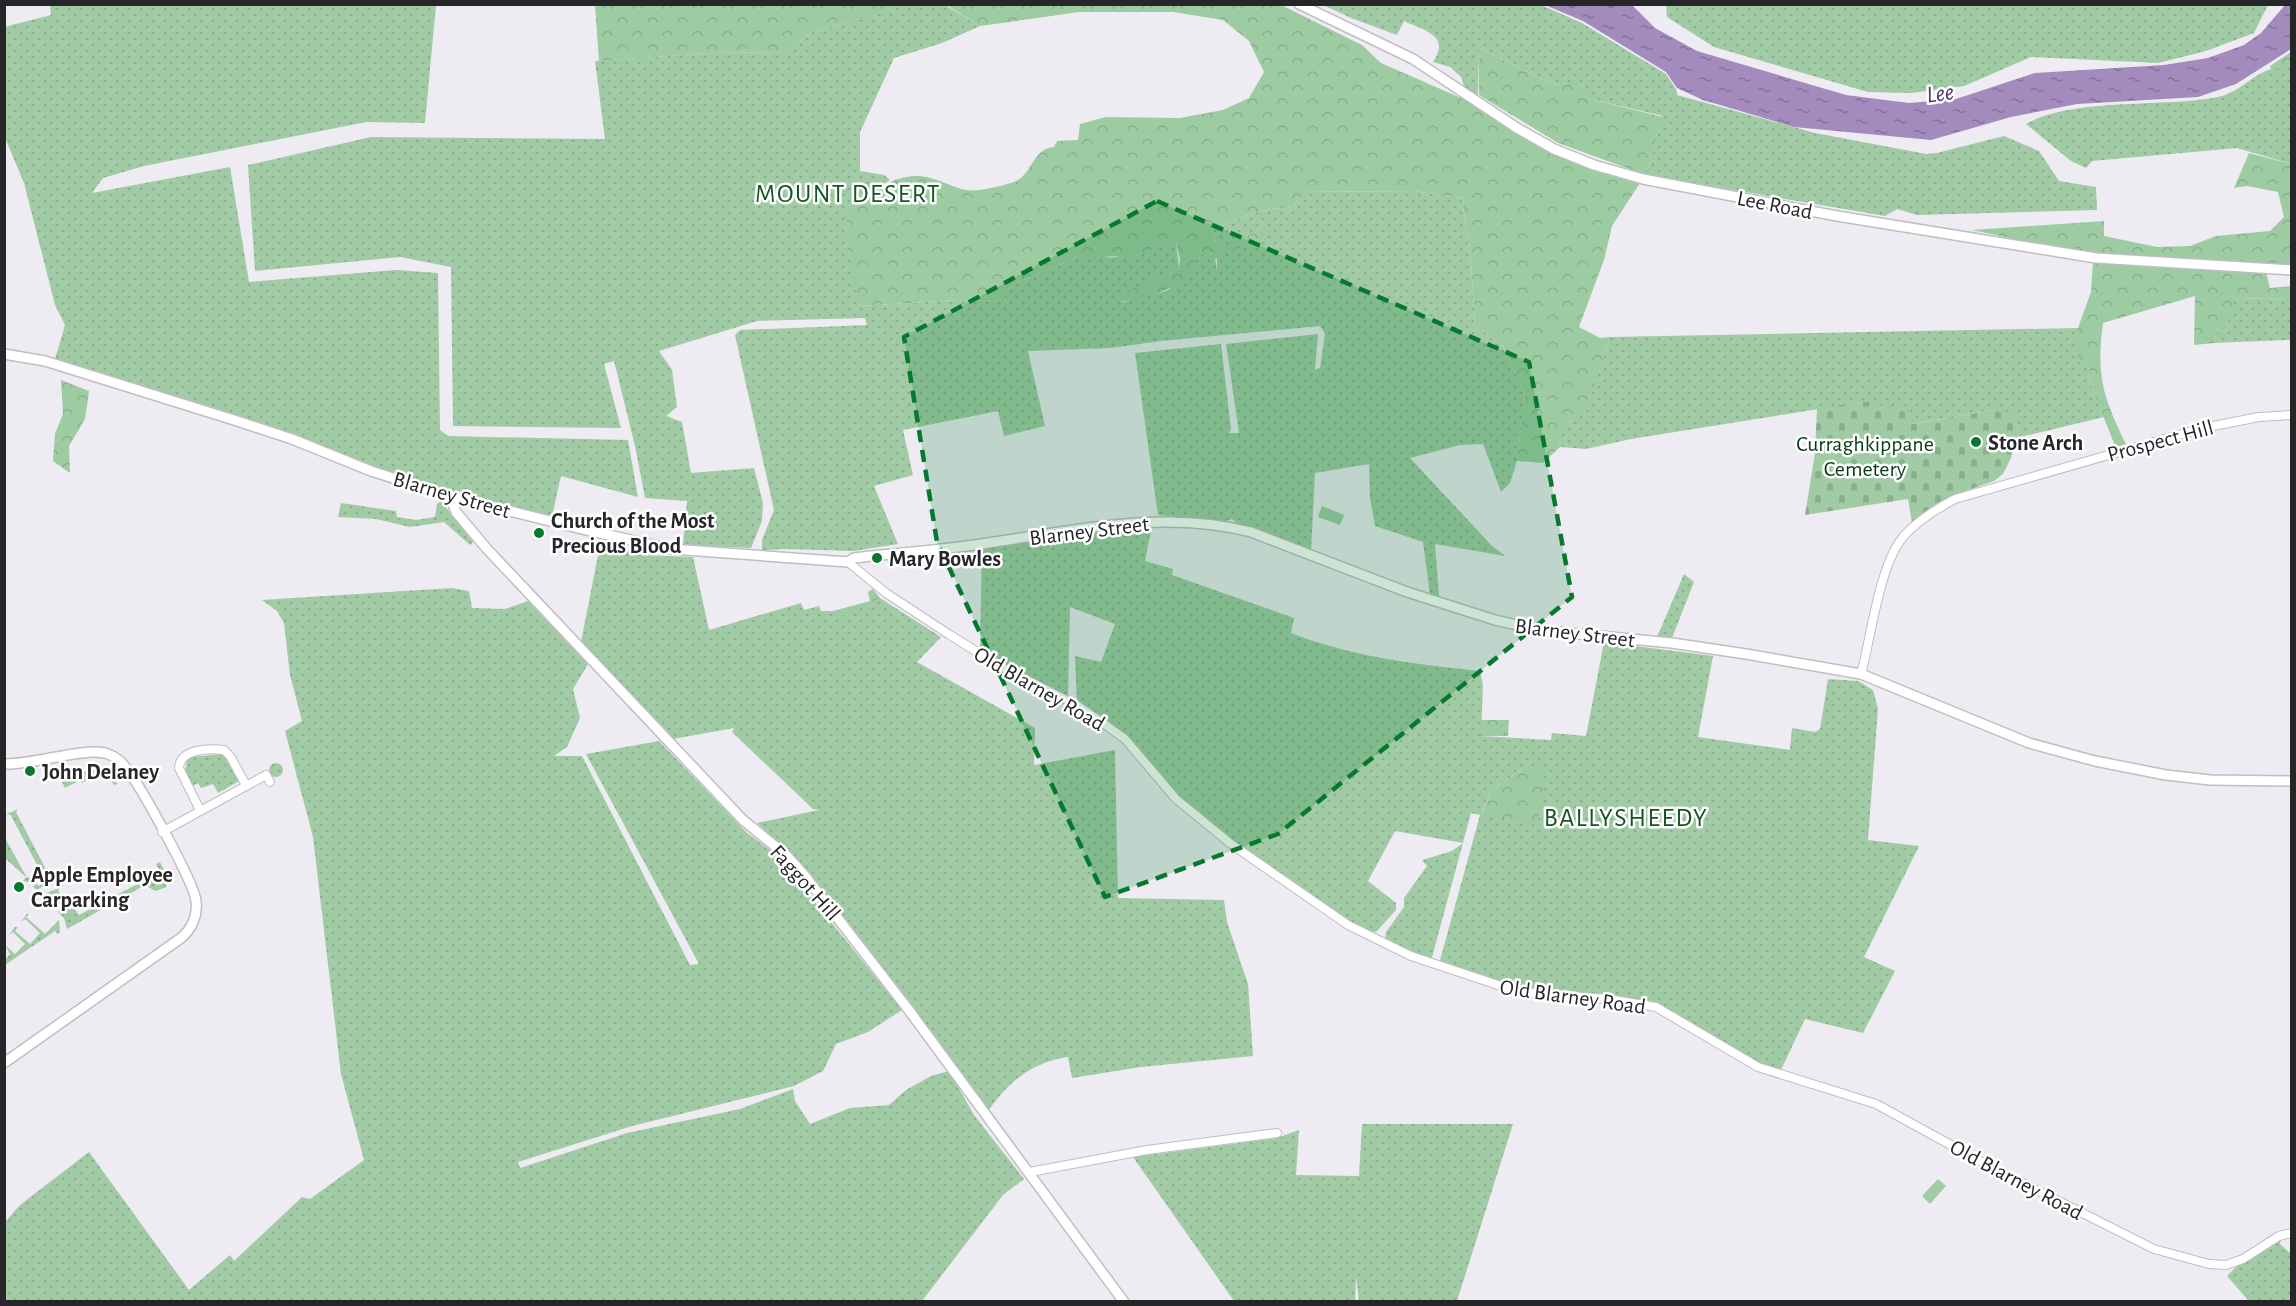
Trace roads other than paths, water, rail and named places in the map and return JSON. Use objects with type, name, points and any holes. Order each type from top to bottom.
[{"type":"street","name":"Lee Road","points":[[1299,4],[1413,59],[1517,128],[1554,148],[1594,165],[1643,179],[1837,216],[2096,258],[2292,270]]},
{"type":"street","name":"Blarney Street","points":[[4,354],[45,362],[234,420],[292,439],[371,471],[450,496],[659,547],[848,562],[854,558],[950,548],[1142,521],[1194,522],[1251,532],[1407,592],[1495,620],[1539,630],[1740,653],[1861,674],[2029,743],[2081,758],[2166,775],[2210,780],[2292,780]]},
{"type":"street","name":"Prospect Hill","points":[[1861,674],[1890,566],[1901,540],[1931,513],[1955,499],[2122,450],[2234,421],[2292,415]]},
{"type":"street","name":"Faggot Hill","points":[[450,496],[456,512],[487,549],[743,820],[787,856],[805,876],[855,938],[1124,1302]]},
{"type":"street","name":"Old Blarney Road","points":[[848,562],[886,593],[958,640],[1097,719],[1125,739],[1176,799],[1231,844],[1348,925],[1411,956],[1519,992],[1608,999],[1656,1007],[1758,1067],[1876,1104],[1993,1168],[2154,1249],[2209,1264],[2226,1265],[2243,1259],[2279,1236],[2292,1233]]},
{"type":"street","points":[[201,810],[180,772],[180,762],[188,753],[224,750],[230,756],[246,786]]},
{"type":"street","points":[[4,764],[34,763],[87,752],[108,754],[127,768],[193,890],[197,910],[188,931],[155,956],[147,965],[4,1063]]},
{"type":"street","points":[[162,832],[266,775],[270,782]]},
{"type":"street","points":[[4,1057],[145,960],[155,956]]},
{"type":"street","points":[[1030,1172],[1147,1150],[1277,1133]]},
{"type":"water","points":[[1545,5],[1632,5],[1655,28],[1697,51],[1846,95],[1909,103],[1956,99],[2035,73],[2164,65],[2208,58],[2244,45],[2261,33],[2285,5],[2291,5],[2291,49],[2236,84],[2198,97],[2077,104],[2011,117],[1931,140],[1794,127],[1703,100],[1677,88],[1666,72],[1583,21]]},
{"type":"place","name":"Stone Arch","points":[[1976,442]]},
{"type":"place","name":"Church of the Most Precious Blood","points":[[539,533]]},
{"type":"place","name":"Mary Bowles","points":[[877,558]]},
{"type":"place","name":"John Delaney","points":[[30,771]]},
{"type":"place","name":"Apple Employee Carparking","points":[[19,887]]},
{"type":"district","name":"MOUNT DESERT","points":[[848,193]]},
{"type":"district","name":"BALLYSHEEDY","points":[[1626,817]]},
{"type":"water label","name":"Lee","points":[[1940,93]]},
{"type":"park label","name":"Curraghkippane Cemetery","points":[[1865,456]]}]
